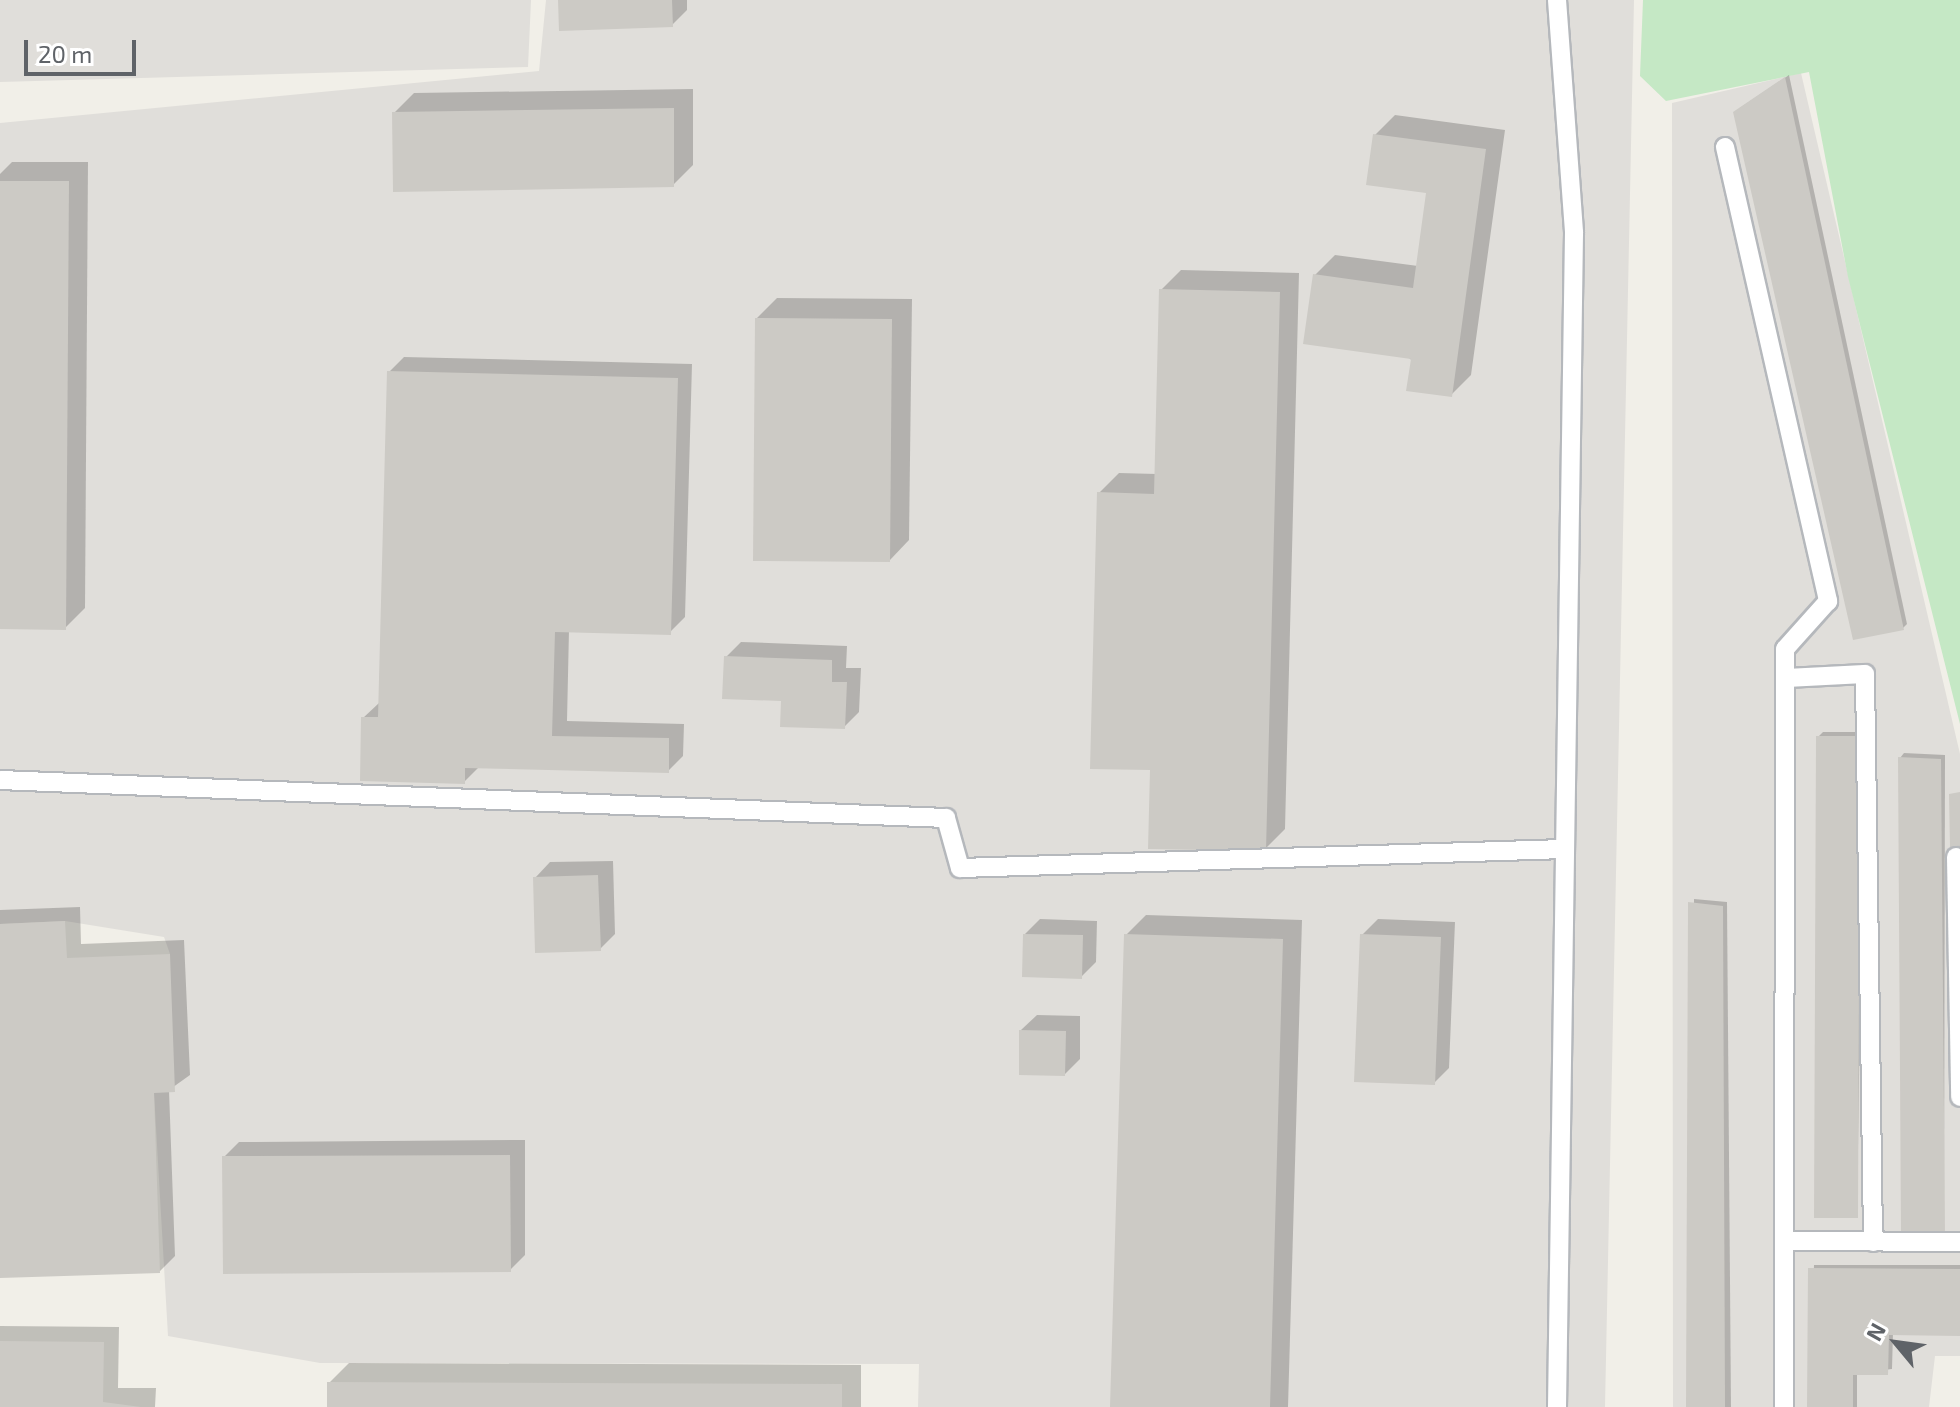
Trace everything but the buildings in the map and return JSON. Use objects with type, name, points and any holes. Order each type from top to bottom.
[{"type":"lane","points":[[1557,0],[1574,233],[1557,1407]]},
{"type":"lane","points":[[1725,147],[1828,601],[1785,649],[1784,1407]]},
{"type":"lane","points":[[1786,678],[1865,674],[1873,1242]]},
{"type":"lane","points":[[0,780],[946,818],[960,868],[1565,849]]},
{"type":"lane","points":[[1956,857],[1960,1097]]},
{"type":"lane","points":[[1785,1241],[1960,1242]]},
{"type":"shaded area","points":[[0,0],[531,0],[528,67],[0,82]]},
{"type":"shaded area","points":[[546,0],[1634,0],[1605,1407],[918,1407],[919,1364],[320,1363],[168,1336],[154,1093],[170,954],[164,937],[65,921],[0,924],[0,123],[539,71]]},
{"type":"shaded area","points":[[1801,73],[1960,754],[1960,1356],[1935,1356],[1929,1407],[1673,1407],[1672,103]]},
{"type":"green space","points":[[1643,0],[1960,0],[1960,724],[1848,277],[1809,72],[1666,101],[1640,76]]}]
